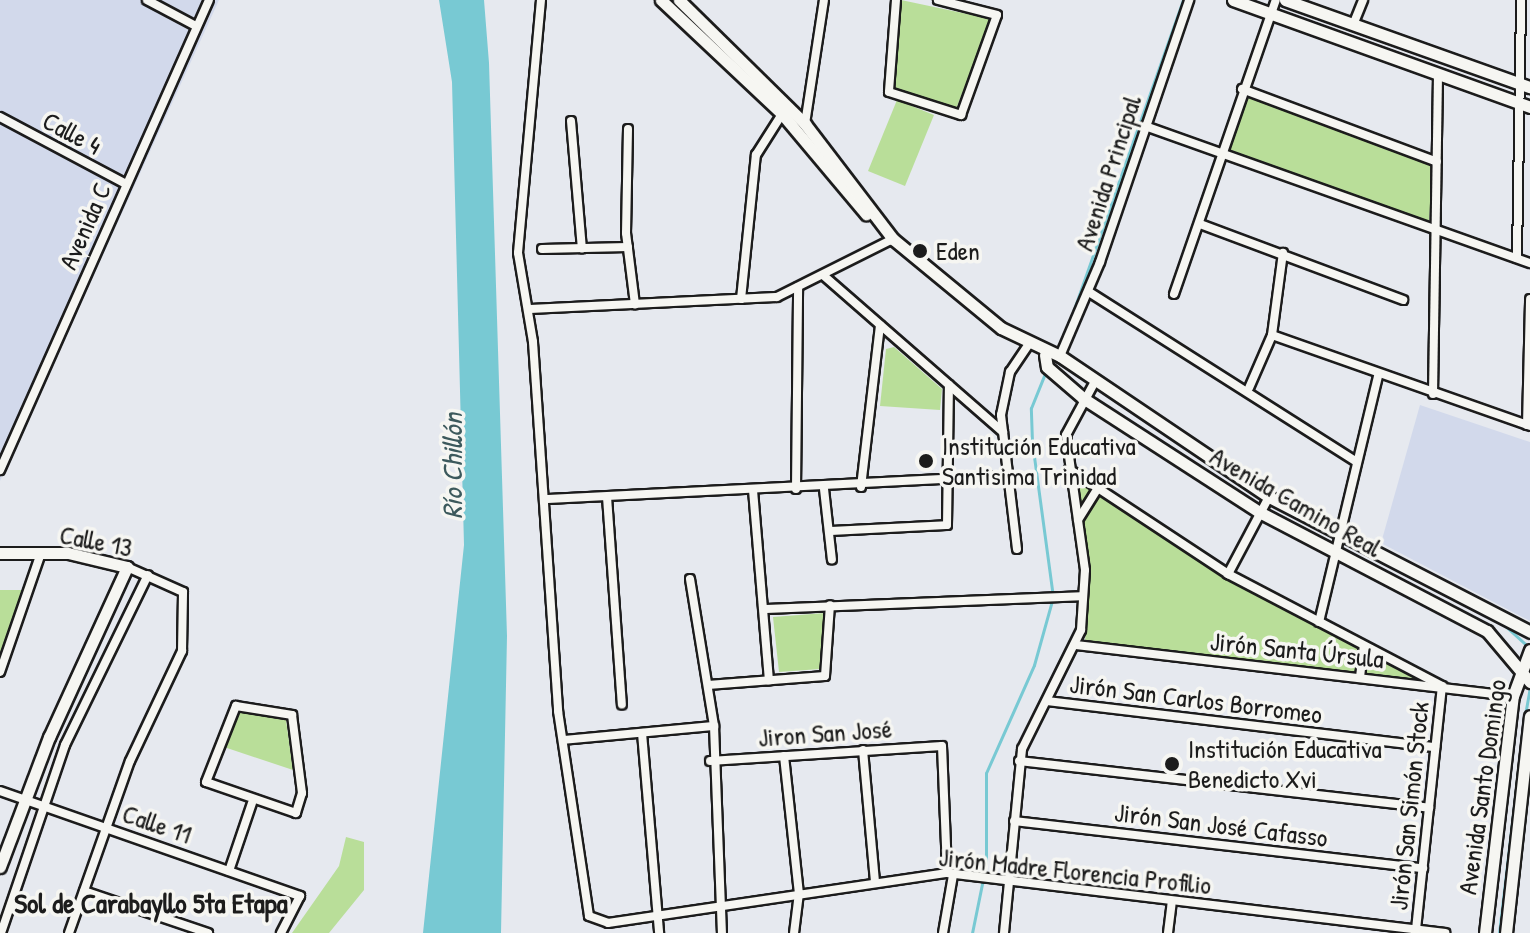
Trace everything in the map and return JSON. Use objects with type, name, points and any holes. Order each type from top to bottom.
[{"type":"main road","name":"Avenida Camino Real","points":[[661,0],[782,114],[851,201],[882,227]]},
{"type":"main road","name":"Avenida Camino Real","points":[[679,0],[805,124],[893,239],[1028,345],[1045,355],[1060,356],[1093,385],[1269,497],[1530,632]]},
{"type":"main road","points":[[1233,0],[1526,106]]},
{"type":"main road","points":[[1285,0],[1526,86]]},
{"type":"main road","name":"Avenida Camino Real","points":[[1045,355],[1047,367],[1083,398],[1261,513],[1487,631],[1530,682]]},
{"type":"main road","name":"Calle 13","points":[[0,553],[41,553],[127,567]]},
{"type":"main road","points":[[0,867],[24,799],[127,567]]},
{"type":"main road","name":"Avenida Santo Domingo","points":[[1485,933],[1513,696],[1530,650]]},
{"type":"main road","name":"Avenida Santo Domingo","points":[[1506,933],[1530,716]]},
{"type":"street","points":[[147,0],[196,26]]},
{"type":"street","name":"Avenida C","points":[[0,470],[209,0]]},
{"type":"street","points":[[541,0],[518,238],[529,309],[539,485],[547,499],[563,740],[714,726]]},
{"type":"street","points":[[805,124],[824,0]]},
{"type":"street","points":[[896,0],[889,92],[961,115],[997,15],[938,0]]},
{"type":"street","name":"Avenida Principal","points":[[1060,356],[1089,292],[1189,0]]},
{"type":"street","points":[[1174,294],[1200,224],[1242,89],[1276,0]]},
{"type":"street","points":[[1353,25],[1363,0]]},
{"type":"street","points":[[1517,258],[1526,106],[1521,0]]},
{"type":"street","points":[[1433,394],[1432,230],[1438,75]]},
{"type":"street","points":[[1242,89],[1437,162]]},
{"type":"street","points":[[741,299],[756,155],[782,114]]},
{"type":"street","name":"Calle 4","points":[[0,118],[126,184]]},
{"type":"street","points":[[571,121],[582,249]]},
{"type":"street","points":[[1145,126],[1530,263]]},
{"type":"street","points":[[628,129],[628,247],[635,304]]},
{"type":"street","points":[[1200,224],[1403,300]]},
{"type":"street","points":[[529,309],[777,297],[893,239]]},
{"type":"street","points":[[542,249],[628,247]]},
{"type":"street","points":[[1249,388],[1272,335],[1283,253]]},
{"type":"street","points":[[823,275],[1003,432]]},
{"type":"street","points":[[796,489],[798,287]]},
{"type":"street","points":[[1089,292],[1249,388],[1357,462]]},
{"type":"street","points":[[1272,335],[1378,376],[1529,425],[1530,299]]},
{"type":"street","points":[[861,487],[880,325]]},
{"type":"street","points":[[1017,549],[1006,476],[1004,388],[1028,345]]},
{"type":"street","points":[[1319,622],[1378,376]]},
{"type":"street","points":[[830,531],[947,525],[942,480],[949,385]]},
{"type":"street","points":[[1004,933],[1014,882],[1014,821],[1019,761],[1076,645],[1083,596],[1067,424],[1093,385]]},
{"type":"street","points":[[1069,469],[1228,574],[1442,686]]},
{"type":"street","points":[[547,499],[824,489],[1006,476]]},
{"type":"street","points":[[824,489],[832,560]]},
{"type":"street","points":[[753,490],[769,680]]},
{"type":"street","points":[[1077,520],[1097,490]]},
{"type":"street","points":[[607,497],[622,704]]},
{"type":"street","points":[[1228,574],[1269,497]]},
{"type":"street","points":[[0,672],[41,553]]},
{"type":"street","name":"Calle 13","points":[[106,828],[182,651],[180,588],[127,567]]},
{"type":"street","points":[[1,933],[43,806],[148,575]]},
{"type":"street","points":[[690,579],[714,726],[710,761],[723,905],[722,933]]},
{"type":"street","points":[[764,609],[1083,596]]},
{"type":"street","points":[[708,685],[825,676],[830,605]]},
{"type":"street","name":"Jirón Santa Úrsula","points":[[1076,645],[1513,696]]},
{"type":"street","points":[[1360,677],[1364,646]]},
{"type":"street","name":"Jirón San Simón Stock","points":[[1416,930],[1442,686]]},
{"type":"street","name":"Jirón San Carlos Borromeo","points":[[1047,701],[1435,747]]},
{"type":"street","points":[[239,706],[292,717],[302,806],[287,815],[252,803],[206,782],[239,706]]},
{"type":"street","points":[[642,733],[659,933]]},
{"type":"street","name":"Jirón Madre Florencia Profilio","points":[[563,740],[584,907],[608,923],[875,882],[950,874],[1445,933]]},
{"type":"street","name":"Jiron San José","points":[[710,761],[942,746],[950,874]]},
{"type":"street","points":[[863,750],[875,882]]},
{"type":"street","points":[[784,756],[799,893],[794,933]]},
{"type":"street","points":[[1019,761],[1429,808]]},
{"type":"street","name":"Calle 11","points":[[0,791],[300,896],[281,933]]},
{"type":"street","points":[[229,871],[252,803]]},
{"type":"street","name":"Jirón San José Cafasso","points":[[1014,821],[1423,868]]},
{"type":"street","points":[[69,933],[106,828]]},
{"type":"street","points":[[943,933],[950,874]]},
{"type":"street","points":[[84,891],[208,933]]},
{"type":"street","points":[[1168,933],[1172,901]]},
{"type":"shaded area","points":[[0,0],[219,0],[0,481]]},
{"type":"shaded area","points":[[1420,405],[1530,442],[1530,621],[1381,543]]},
{"type":"green space","points":[[901,0],[991,19],[956,109],[895,89]]},
{"type":"green space","points":[[1246,95],[1433,165],[1429,222],[1225,148]]},
{"type":"green space","points":[[897,100],[934,115],[905,186],[868,171]]},
{"type":"green space","points":[[894,347],[942,389],[940,410],[880,406],[886,349]]},
{"type":"green space","points":[[1074,477],[1223,578],[1418,679],[1085,641],[1090,568]]},
{"type":"green space","points":[[0,590],[24,590],[2,651],[0,651]]},
{"type":"green space","points":[[825,613],[820,669],[779,672],[773,617]]},
{"type":"green space","points":[[240,712],[286,720],[293,770],[224,747]]},
{"type":"green space","points":[[346,837],[364,842],[364,890],[329,933],[292,933],[339,866]]},
{"type":"water","points":[[439,0],[484,0],[489,63],[507,636],[501,933],[423,933],[464,545],[452,82]]},
{"type":"waterway","points":[[1067,329],[1183,0]]},
{"type":"waterway","points":[[1057,360],[1262,499]]},
{"type":"waterway","points":[[972,933],[986,864],[986,773],[1034,665],[1053,597],[1032,442],[1031,408],[1046,371]]},
{"type":"waterway","points":[[1268,503],[1418,580]]},
{"type":"waterway","points":[[1503,624],[1530,648]]},
{"type":"waterway","points":[[1525,715],[1530,688]]},
{"type":"waterway","points":[[1499,933],[1518,771]]},
{"type":"place","name":"Eden","points":[[920,251]]},
{"type":"place","name":"Institución Educativa Santisima Trinidad","points":[[926,461]]},
{"type":"place","name":"Institución Educativa Benedicto Xvi","points":[[1172,764]]},
{"type":"district","name":"Sol de Carabayllo 5ta Etapa","points":[[151,903]]},
{"type":"water label","name":"Río Chillón","points":[[452,466]]}]
